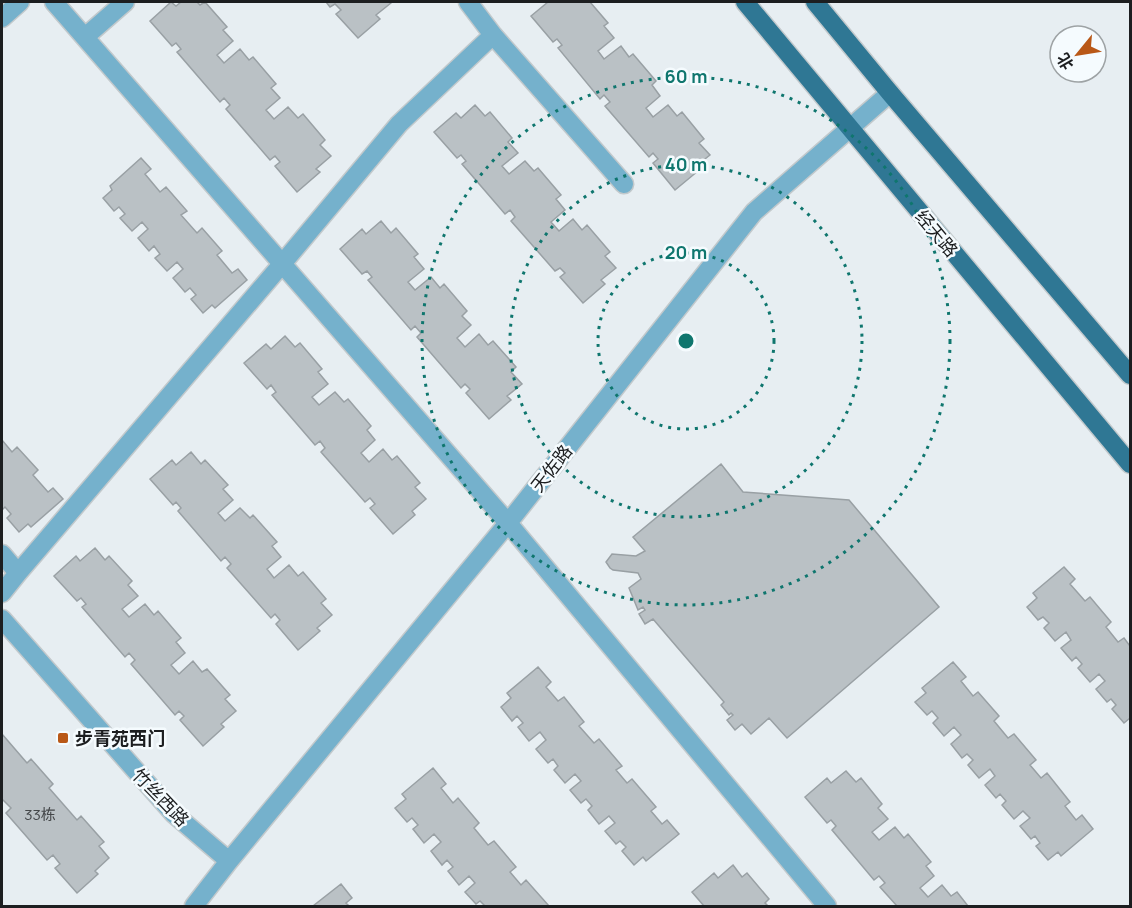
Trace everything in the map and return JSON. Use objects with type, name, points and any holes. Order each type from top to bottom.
[{"type":"main road","name":"经天路","points":[[745,2],[1131,464]]},
{"type":"main road","points":[[815,2],[1131,375]]},
{"type":"street","points":[[2,18],[20,2]]},
{"type":"street","points":[[54,2],[508,523],[827,906]]},
{"type":"street","points":[[85,37],[125,2]]},
{"type":"street","points":[[468,2],[493,35],[624,184]]},
{"type":"street","points":[[2,593],[399,124],[493,35]]},
{"type":"street","name":"天佐路","points":[[194,906],[508,523],[754,212],[890,93]]},
{"type":"street","points":[[2,554],[18,573]]},
{"type":"street","name":"竹丝西路","points":[[2,619],[174,814],[229,861]]},
{"type":"building","points":[[171,2],[176,6],[181,2],[197,2],[200,5],[205,2],[227,27],[223,30],[233,41],[217,55],[224,63],[240,49],[249,60],[253,57],[276,84],[271,88],[280,98],[266,110],[274,119],[288,107],[298,118],[303,114],[325,140],[320,145],[331,156],[316,169],[320,172],[297,192],[275,166],[280,162],[275,156],[270,160],[226,109],[230,105],[224,98],[220,102],[177,52],[181,49],[176,43],[172,46],[150,21]]},
{"type":"building","points":[[326,2],[391,3],[376,15],[380,19],[358,38],[336,14],[341,10],[335,4],[330,7]]},
{"type":"building","points":[[548,2],[590,2],[608,23],[604,26],[614,38],[598,51],[604,59],[621,46],[629,57],[633,54],[656,81],[652,85],[660,96],[646,108],[653,117],[668,105],[677,116],[682,112],[704,139],[699,143],[710,155],[695,167],[698,171],[675,190],[653,163],[658,159],[653,153],[649,157],[605,106],[610,102],[604,95],[600,99],[558,48],[562,45],[557,39],[553,42],[531,16]]},
{"type":"building","points":[[475,105],[485,116],[490,112],[512,138],[508,142],[518,153],[502,166],[509,174],[525,161],[534,171],[538,168],[561,195],[556,199],[565,210],[551,222],[559,231],[573,219],[582,230],[587,225],[610,252],[605,256],[616,268],[601,280],[605,284],[583,303],[560,277],[565,273],[560,268],[555,271],[511,221],[515,217],[510,210],[505,214],[462,164],[466,161],[461,155],[457,158],[434,132],[456,113],[461,118]]},
{"type":"building","points":[[141,158],[151,169],[145,174],[160,192],[166,187],[187,211],[181,215],[197,233],[202,228],[222,251],[217,255],[232,273],[238,269],[247,280],[215,308],[212,305],[203,313],[191,299],[196,295],[190,288],[185,292],[173,278],[183,269],[177,262],[167,271],[155,258],[160,254],[154,246],[149,251],[138,238],[148,229],[142,222],[132,231],[120,218],[125,214],[119,207],[114,211],[103,198],[112,190],[110,186]]},
{"type":"building","points":[[381,221],[391,233],[396,228],[418,254],[414,257],[424,269],[408,282],[415,290],[431,277],[440,288],[444,284],[467,311],[462,316],[471,325],[457,338],[465,347],[479,334],[488,345],[493,341],[516,367],[511,372],[522,384],[507,396],[511,400],[489,419],[466,393],[470,389],[465,384],[461,388],[417,337],[421,333],[415,326],[411,330],[368,280],[372,277],[367,271],[362,274],[340,249],[362,229],[366,234]]},
{"type":"building","points":[[285,336],[295,347],[300,343],[322,369],[318,372],[328,384],[312,397],[319,405],[335,392],[344,402],[348,399],[371,426],[367,430],[375,440],[361,453],[369,462],[383,449],[392,460],[397,456],[420,483],[415,487],[426,499],[412,511],[415,515],[393,534],[370,508],[375,504],[370,498],[365,502],[321,452],[325,448],[320,441],[315,445],[272,395],[276,392],[271,385],[267,389],[244,363],[266,344],[271,349]]},
{"type":"building","points":[[2,440],[12,452],[17,447],[38,470],[33,475],[48,492],[53,488],[63,499],[31,527],[28,524],[19,532],[7,518],[11,514],[5,507],[2,510]]},
{"type":"building","points":[[191,452],[201,464],[205,460],[228,485],[223,489],[233,500],[218,513],[225,521],[240,508],[250,518],[253,515],[277,542],[272,546],[281,557],[267,569],[274,578],[289,565],[298,576],[303,572],[326,599],[321,603],[332,615],[317,628],[320,631],[298,650],[276,624],[280,620],[275,614],[271,618],[227,568],[231,564],[225,557],[221,561],[178,511],[181,508],[176,502],[173,505],[150,479],[172,460],[176,465]]},
{"type":"building","points":[[721,464],[743,492],[849,500],[939,607],[787,738],[769,718],[751,734],[742,724],[735,730],[727,720],[733,715],[731,713],[729,715],[721,705],[724,702],[653,619],[645,624],[639,614],[645,610],[643,607],[638,610],[629,588],[641,579],[638,573],[613,570],[606,562],[612,554],[636,556],[645,551],[633,537]]},
{"type":"building","points":[[95,548],[105,560],[109,556],[132,581],[128,585],[138,596],[122,609],[129,617],[145,604],[154,615],[158,611],[181,638],[176,642],[185,653],[171,665],[179,674],[193,661],[202,672],[207,669],[230,695],[225,699],[236,711],[221,724],[224,727],[203,746],[180,720],[184,716],[179,711],[175,715],[131,664],[135,660],[129,653],[125,657],[82,607],[86,604],[81,598],[77,601],[54,576],[76,556],[80,561]]},
{"type":"building","points":[[1064,567],[1075,579],[1070,584],[1085,601],[1090,597],[1111,622],[1106,627],[1118,642],[1124,638],[1130,646],[1130,718],[1124,723],[1112,709],[1116,705],[1111,699],[1107,702],[1096,689],[1105,681],[1099,674],[1090,682],[1078,668],[1082,664],[1076,657],[1072,661],[1061,648],[1071,640],[1066,632],[1055,641],[1044,628],[1049,623],[1043,617],[1038,620],[1027,607],[1037,598],[1033,593]]},
{"type":"building","points":[[953,662],[966,677],[961,681],[973,696],[978,692],[999,716],[994,721],[1008,738],[1014,734],[1036,760],[1030,765],[1041,778],[1047,773],[1070,802],[1065,806],[1076,820],[1082,815],[1093,829],[1061,856],[1058,852],[1048,860],[1036,846],[1040,843],[1035,836],[1031,839],[1020,826],[1030,818],[1023,811],[1014,819],[1002,805],[1006,801],[1000,794],[996,798],[985,785],[995,776],[990,769],[979,778],[968,765],[973,760],[967,754],[962,758],[951,744],[961,735],[954,727],[944,736],[933,723],[938,718],[932,711],[927,715],[915,702],[926,693],[922,688]]},
{"type":"building","points":[[538,667],[551,682],[546,687],[558,701],[564,697],[584,722],[579,726],[594,743],[599,739],[622,766],[616,770],[627,783],[632,779],[656,807],[651,811],[662,824],[667,820],[679,834],[646,861],[643,857],[634,865],[622,851],[626,847],[620,841],[616,844],[605,831],[615,823],[609,816],[599,824],[588,810],[592,806],[586,799],[581,803],[570,790],[581,781],[575,774],[565,783],[554,770],[558,766],[553,759],[548,763],[536,749],[546,740],[540,732],[529,741],[518,727],[523,723],[517,716],[512,721],[501,707],[511,698],[507,693]]},
{"type":"building","points":[[2,734],[27,763],[31,759],[53,784],[49,788],[77,820],[81,816],[104,842],[99,846],[109,858],[95,871],[98,874],[77,893],[55,868],[60,864],[53,855],[47,860],[6,813],[11,808],[2,799]]},
{"type":"building","points":[[433,768],[446,784],[441,788],[453,803],[458,798],[479,823],[474,828],[488,845],[494,841],[516,867],[510,872],[521,885],[526,880],[549,906],[485,906],[480,901],[476,904],[465,892],[475,883],[469,876],[459,885],[448,871],[453,867],[447,860],[442,865],[431,851],[441,842],[434,834],[424,843],[413,829],[418,825],[412,818],[407,822],[395,808],[406,799],[402,794]]},
{"type":"building","points":[[846,771],[856,782],[861,778],[882,804],[878,808],[888,819],[872,832],[879,840],[895,827],[904,838],[908,834],[931,862],[926,866],[934,876],[920,888],[928,897],[942,885],[951,896],[957,892],[968,906],[897,906],[880,887],[885,883],[879,876],[874,880],[832,830],[836,826],[831,820],[827,823],[805,797],[827,778],[831,783]]},
{"type":"building","points":[[733,865],[742,877],[747,873],[769,899],[765,903],[768,906],[704,906],[692,892],[714,873],[718,878]]},
{"type":"building","points":[[341,884],[352,898],[346,903],[349,906],[313,906]]},
{"type":"place","name":"步青苑西门","points":[[63,738]]}]
